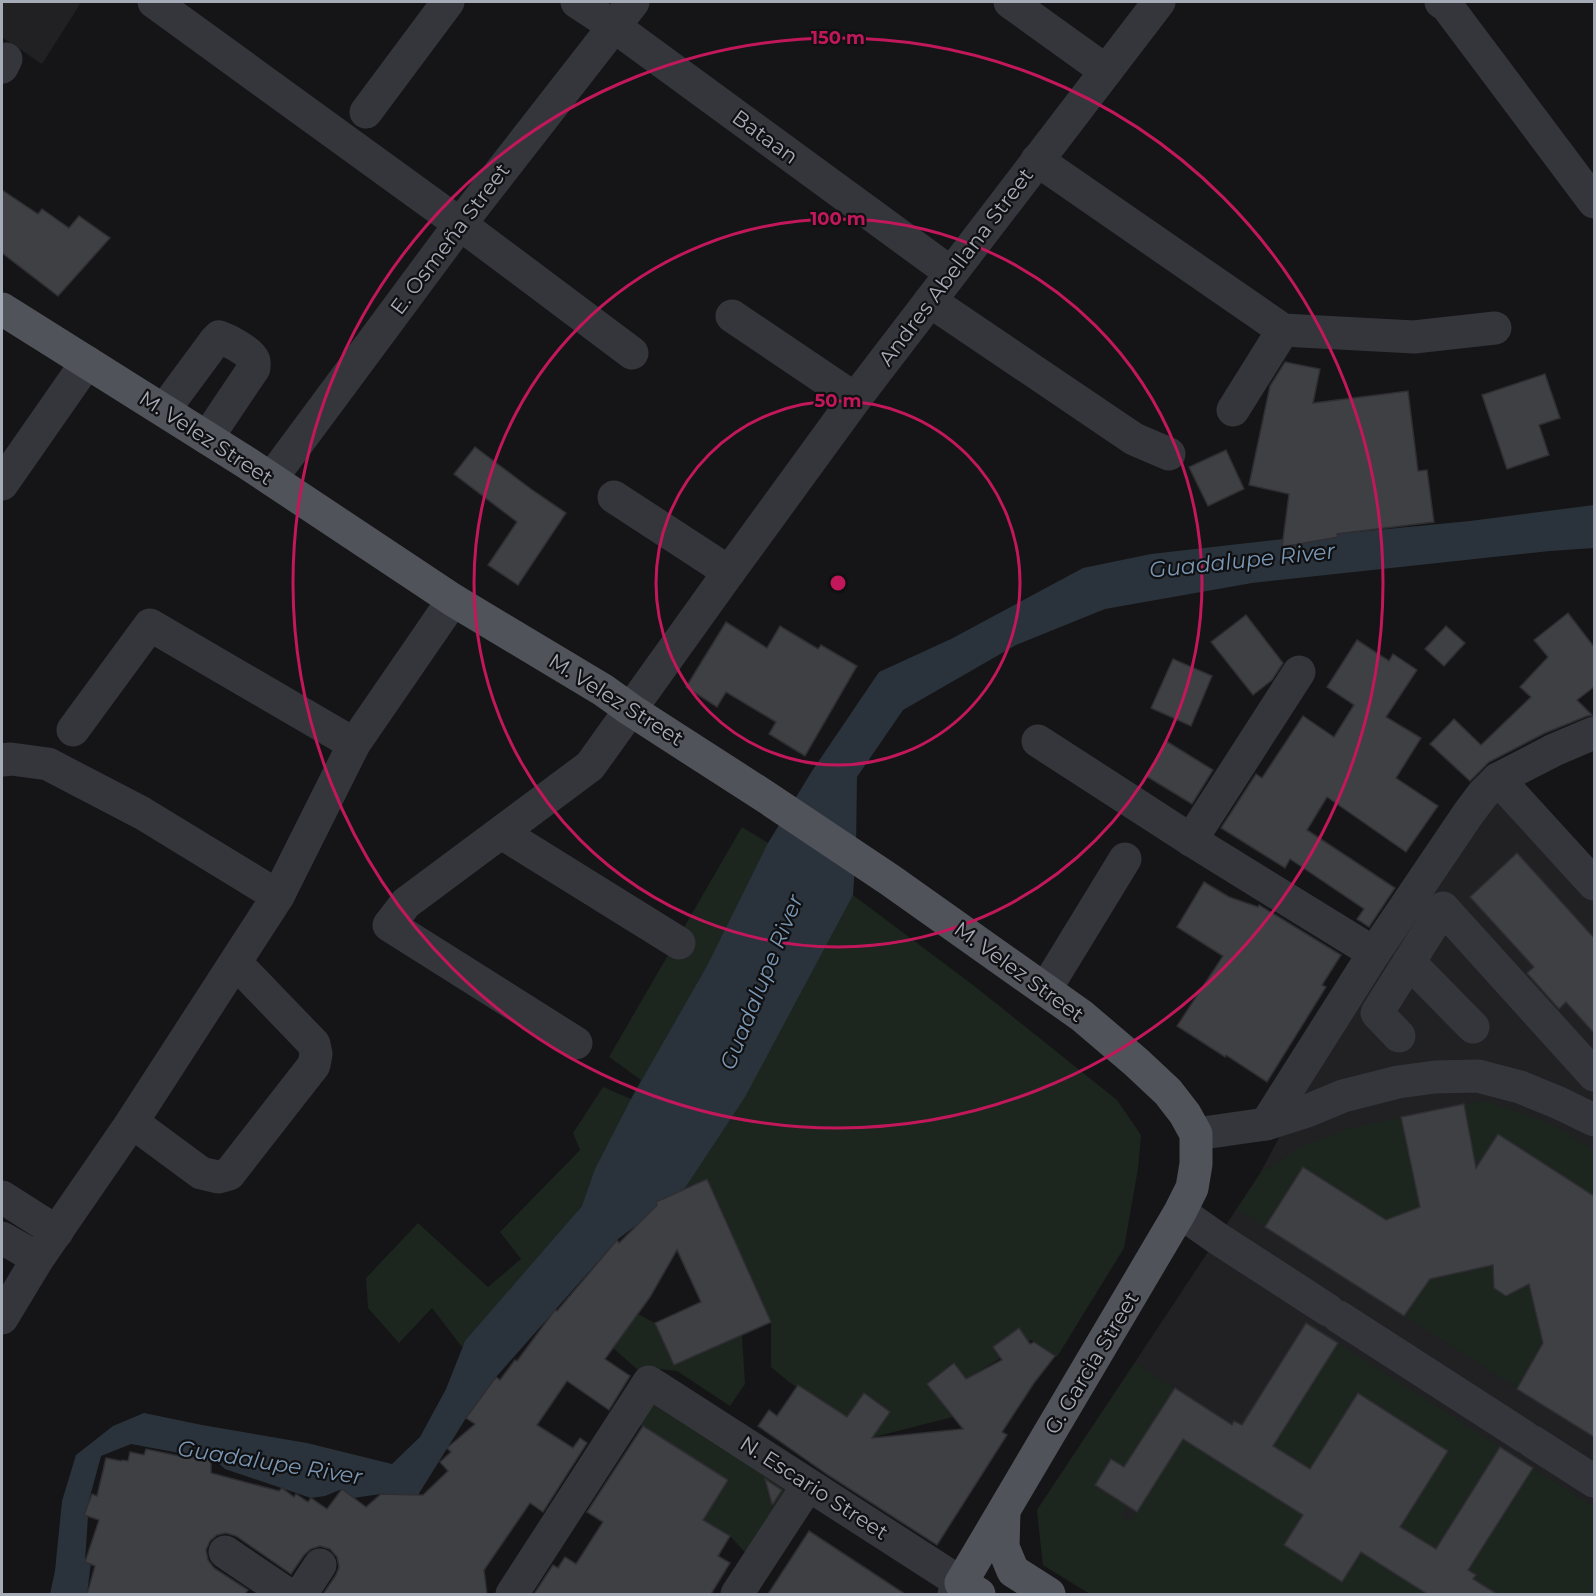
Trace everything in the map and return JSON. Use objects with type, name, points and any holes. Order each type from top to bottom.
[{"type":"main road","name":"M. Velez Street","points":[[2,309],[271,479],[453,600],[603,690],[890,880],[1082,1016],[1168,1092],[1185,1114],[1196,1134]]},
{"type":"main road","name":"G. Garcia Street","points":[[965,1591],[1004,1511],[1180,1212],[1192,1188],[1196,1164],[1196,1134]]},
{"type":"main road","points":[[1004,1511],[1003,1547],[1013,1571],[1048,1594]]},
{"type":"street","points":[[154,2],[460,224],[632,353]]},
{"type":"street","points":[[366,112],[448,2]]},
{"type":"street","name":"Bataan","points":[[577,2],[624,14],[951,273]]},
{"type":"street","points":[[1010,2],[1106,71]]},
{"type":"street","name":"Andres Abellana Street","points":[[576,1043],[388,925],[406,903],[590,766],[855,399],[1159,2]]},
{"type":"street","points":[[1441,2],[1448,6],[1594,202]]},
{"type":"street","name":"E. Osmeña Street","points":[[271,479],[460,224],[624,14]]},
{"type":"street","points":[[1037,160],[1283,330],[1414,337],[1495,328]]},
{"type":"street","points":[[930,301],[1134,439],[1169,454]]},
{"type":"street","points":[[732,316],[855,399]]},
{"type":"street","points":[[1233,410],[1283,330]]},
{"type":"street","points":[[164,410],[215,341],[219,337],[227,340],[251,356],[254,360],[254,368],[207,438]]},
{"type":"street","points":[[2,484],[87,362]]},
{"type":"street","points":[[614,496],[729,573]]},
{"type":"street","points":[[2,1318],[37,1260],[132,1122],[236,963],[278,896],[354,744],[453,600]]},
{"type":"street","points":[[73,730],[150,625],[354,744]]},
{"type":"street","points":[[1191,840],[1299,672]]},
{"type":"street","points":[[1266,1124],[1374,953],[1483,794],[1498,779],[1594,732]]},
{"type":"street","points":[[1038,741],[1191,840],[1374,953]]},
{"type":"street","points":[[2,760],[48,764],[142,813],[278,896]]},
{"type":"street","points":[[1498,779],[1594,884]]},
{"type":"street","points":[[502,833],[679,943]]},
{"type":"street","points":[[1045,990],[1125,859]]},
{"type":"street","points":[[1399,1036],[1377,1013],[1443,908],[1594,1075]]},
{"type":"street","points":[[1409,962],[1473,1027]]},
{"type":"street","points":[[132,1122],[201,1173],[218,1177],[229,1174],[314,1065],[316,1054],[314,1044],[236,963]]},
{"type":"street","points":[[1196,1134],[1266,1124],[1343,1096],[1398,1082],[1435,1077],[1478,1076],[1520,1088],[1594,1120]]},
{"type":"street","points":[[2,1197],[57,1232]]},
{"type":"street","points":[[1180,1212],[1594,1481]]},
{"type":"street","points":[[2,1238],[37,1260]]},
{"type":"street","name":"N. Escario Street","points":[[512,1594],[650,1382],[965,1591]]},
{"type":"street","points":[[738,1594],[808,1485]]},
{"type":"street","points":[[225,1552],[286,1594]]},
{"type":"street","points":[[301,1594],[320,1565]]},
{"type":"shaded area","points":[[2,2],[76,2],[80,4],[42,64],[2,37]]},
{"type":"shaded area","points":[[1498,785],[1594,891],[1594,1594],[1090,1594],[1043,1565],[1037,1510],[1259,1175],[1314,1073]]},
{"type":"shaded area","points":[[742,827],[853,895],[973,985],[1117,1100],[1141,1135],[1138,1169],[1124,1248],[1057,1357],[1031,1340],[966,1379],[953,1363],[927,1384],[953,1417],[870,1438],[869,1432],[789,1382],[771,1367],[771,1322],[707,1179],[685,1188],[582,1206],[462,1347],[432,1308],[399,1343],[368,1308],[366,1278],[418,1223],[488,1287],[521,1259],[500,1232],[580,1150],[573,1133],[603,1087],[631,1099],[641,1080],[609,1057]]},
{"type":"shaded area","points":[[1486,1101],[1550,1123],[1594,1150],[1594,1437],[1237,1209],[1259,1175],[1298,1148],[1347,1129]]},
{"type":"shaded area","points":[[638,1314],[655,1323],[675,1365],[742,1335],[745,1384],[730,1406],[677,1371],[644,1367],[638,1370],[613,1348]]},
{"type":"shaded area","points":[[1338,1343],[1500,1447],[1436,1549],[1383,1516],[1417,1499],[1448,1451],[1359,1393],[1327,1442],[1326,1479],[1273,1446]]},
{"type":"shaded area","points":[[1135,1363],[1175,1388],[1124,1467],[1111,1459],[1095,1484],[1127,1506],[1121,1516],[1130,1522],[1185,1435],[1212,1457],[1303,1515],[1284,1545],[1361,1552],[1427,1594],[1090,1594],[1043,1565],[1037,1510]]},
{"type":"shaded area","points":[[660,1392],[795,1488],[751,1559],[730,1536],[703,1520],[728,1480],[638,1424]]},
{"type":"shaded area","points":[[1533,1468],[1594,1507],[1594,1584],[1588,1594],[1497,1594],[1473,1579],[1475,1575],[1468,1570]]},
{"type":"water","name":"Guadalupe River","points":[[1594,505],[1594,548],[1252,583],[1105,609],[1016,645],[903,710],[857,777],[853,895],[745,1097],[685,1188],[617,1240],[496,1377],[466,1418],[418,1495],[381,1494],[353,1498],[342,1489],[325,1496],[311,1498],[225,1469],[210,1456],[190,1455],[131,1444],[101,1456],[85,1515],[88,1516],[85,1561],[91,1563],[87,1594],[50,1594],[55,1571],[62,1501],[76,1455],[113,1426],[144,1413],[307,1443],[392,1464],[420,1437],[446,1389],[465,1341],[582,1206],[595,1169],[631,1099],[707,966],[768,843],[812,771],[879,672],[951,639],[1083,568],[1151,554],[1470,521]]},
{"type":"building","points":[[2,190],[38,214],[42,209],[69,228],[79,216],[110,238],[58,296],[2,253]]},
{"type":"building","points":[[1285,362],[1320,369],[1313,403],[1408,391],[1418,471],[1427,470],[1434,522],[1337,534],[1338,537],[1282,547],[1289,494],[1249,485],[1270,386]]},
{"type":"building","points":[[1545,374],[1560,418],[1539,425],[1549,455],[1507,469],[1482,395]]},
{"type":"building","points":[[475,447],[566,513],[518,585],[488,565],[517,522],[454,474]]},
{"type":"building","points":[[1226,450],[1244,489],[1208,506],[1189,467]]},
{"type":"building","points":[[1568,613],[1594,647],[1594,687],[1577,700],[1592,715],[1545,733],[1489,762],[1470,781],[1430,744],[1454,719],[1481,745],[1531,697],[1520,687],[1548,657],[1534,640]]},
{"type":"building","points":[[1246,615],[1283,663],[1272,680],[1253,695],[1211,642]]},
{"type":"building","points":[[726,622],[767,648],[780,626],[818,649],[821,645],[857,666],[805,756],[769,734],[776,722],[726,692],[717,707],[686,687]]},
{"type":"building","points":[[1446,626],[1465,643],[1444,666],[1425,649]]},
{"type":"building","points":[[1357,640],[1389,661],[1393,654],[1417,670],[1386,717],[1421,738],[1396,778],[1438,806],[1406,852],[1327,797],[1307,830],[1395,888],[1369,927],[1357,919],[1364,909],[1290,859],[1285,868],[1221,828],[1256,774],[1262,778],[1303,716],[1334,737],[1354,705],[1327,687]]},
{"type":"building","points":[[1173,659],[1212,676],[1191,726],[1151,708]]},
{"type":"building","points":[[1166,741],[1213,770],[1192,804],[1146,776]]},
{"type":"building","points":[[1517,853],[1594,938],[1594,1033],[1566,1002],[1559,1009],[1527,973],[1534,967],[1470,897]]},
{"type":"building","points":[[1204,882],[1229,897],[1258,907],[1259,905],[1341,955],[1322,985],[1326,987],[1267,1082],[1177,1026],[1223,956],[1177,927]]},
{"type":"building","points":[[1464,1104],[1476,1168],[1498,1134],[1594,1196],[1594,1437],[1517,1389],[1543,1343],[1529,1284],[1506,1296],[1494,1288],[1493,1265],[1430,1279],[1404,1316],[1265,1227],[1303,1167],[1386,1220],[1420,1207],[1401,1117]]},
{"type":"building","points":[[707,1179],[771,1322],[674,1365],[655,1323],[701,1302],[677,1250],[650,1297],[605,1359],[630,1376],[609,1410],[567,1381],[537,1425],[573,1448],[580,1438],[587,1443],[543,1512],[530,1503],[484,1570],[487,1594],[323,1594],[339,1567],[337,1557],[330,1549],[320,1546],[311,1549],[291,1574],[236,1536],[226,1533],[217,1535],[210,1541],[206,1550],[208,1560],[214,1568],[248,1590],[245,1594],[87,1594],[95,1566],[85,1562],[99,1520],[84,1515],[92,1494],[97,1496],[106,1458],[128,1461],[130,1452],[144,1455],[146,1449],[184,1457],[211,1456],[211,1473],[279,1491],[282,1488],[294,1497],[296,1494],[308,1502],[311,1498],[327,1509],[342,1489],[366,1507],[381,1494],[423,1495],[448,1471],[440,1462],[451,1452],[447,1448],[475,1424],[466,1418],[496,1377],[500,1380],[515,1360],[517,1361],[555,1310],[557,1311],[617,1240],[619,1243],[657,1205],[656,1202]]},
{"type":"building","points":[[1306,1323],[1338,1343],[1273,1446],[1310,1469],[1358,1393],[1448,1451],[1400,1527],[1436,1549],[1500,1447],[1533,1468],[1468,1570],[1476,1575],[1473,1579],[1497,1594],[1427,1594],[1361,1552],[1342,1582],[1284,1545],[1303,1515],[1183,1439],[1137,1512],[1095,1485],[1111,1459],[1124,1467],[1175,1388],[1232,1425],[1234,1421],[1242,1425]]},
{"type":"building","points":[[1019,1328],[1030,1344],[1034,1342],[1055,1356],[1002,1432],[1007,1435],[937,1545],[828,1475],[758,1426],[769,1410],[777,1416],[798,1385],[847,1417],[864,1393],[890,1412],[872,1438],[963,1429],[927,1384],[954,1363],[966,1379],[1002,1360],[993,1347]]},
{"type":"building","points":[[643,1426],[728,1480],[703,1520],[730,1536],[718,1556],[730,1563],[711,1594],[534,1594],[553,1565],[558,1568],[565,1557],[576,1564],[603,1522],[587,1512]]},
{"type":"building","points":[[765,1479],[782,1490],[773,1504],[772,1504]]},
{"type":"building","points":[[809,1531],[905,1594],[768,1594]]}]
